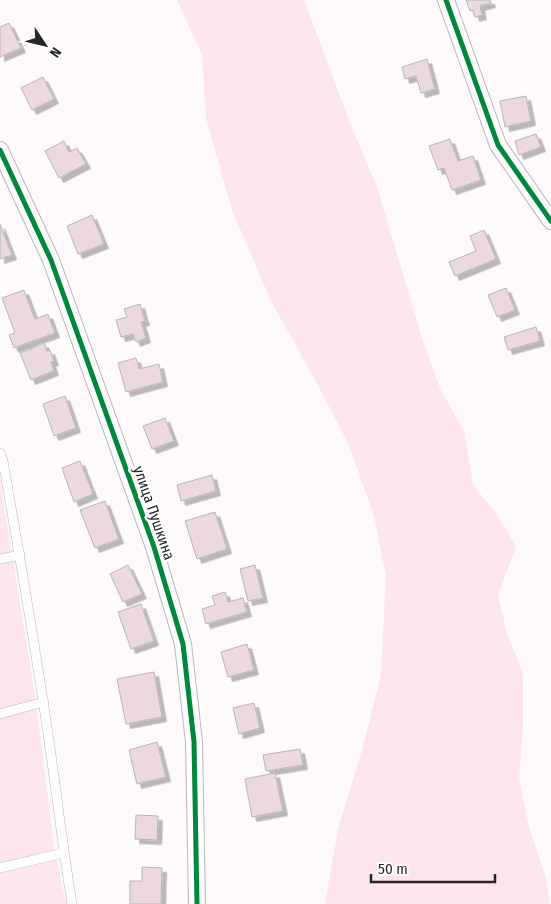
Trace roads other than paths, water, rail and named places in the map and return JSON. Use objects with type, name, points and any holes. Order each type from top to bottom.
[{"type":"street","points":[[446,0],[498,145],[551,221]]},
{"type":"street","name":"улица Пушкина","points":[[0,150],[51,260],[154,547],[183,644],[194,742],[197,904]]},
{"type":"lane","points":[[0,453],[20,555],[44,702],[72,904]]},
{"type":"lane","points":[[0,559],[20,555]]},
{"type":"lane","points":[[0,714],[44,702]]},
{"type":"lane","points":[[0,868],[64,853]]}]
